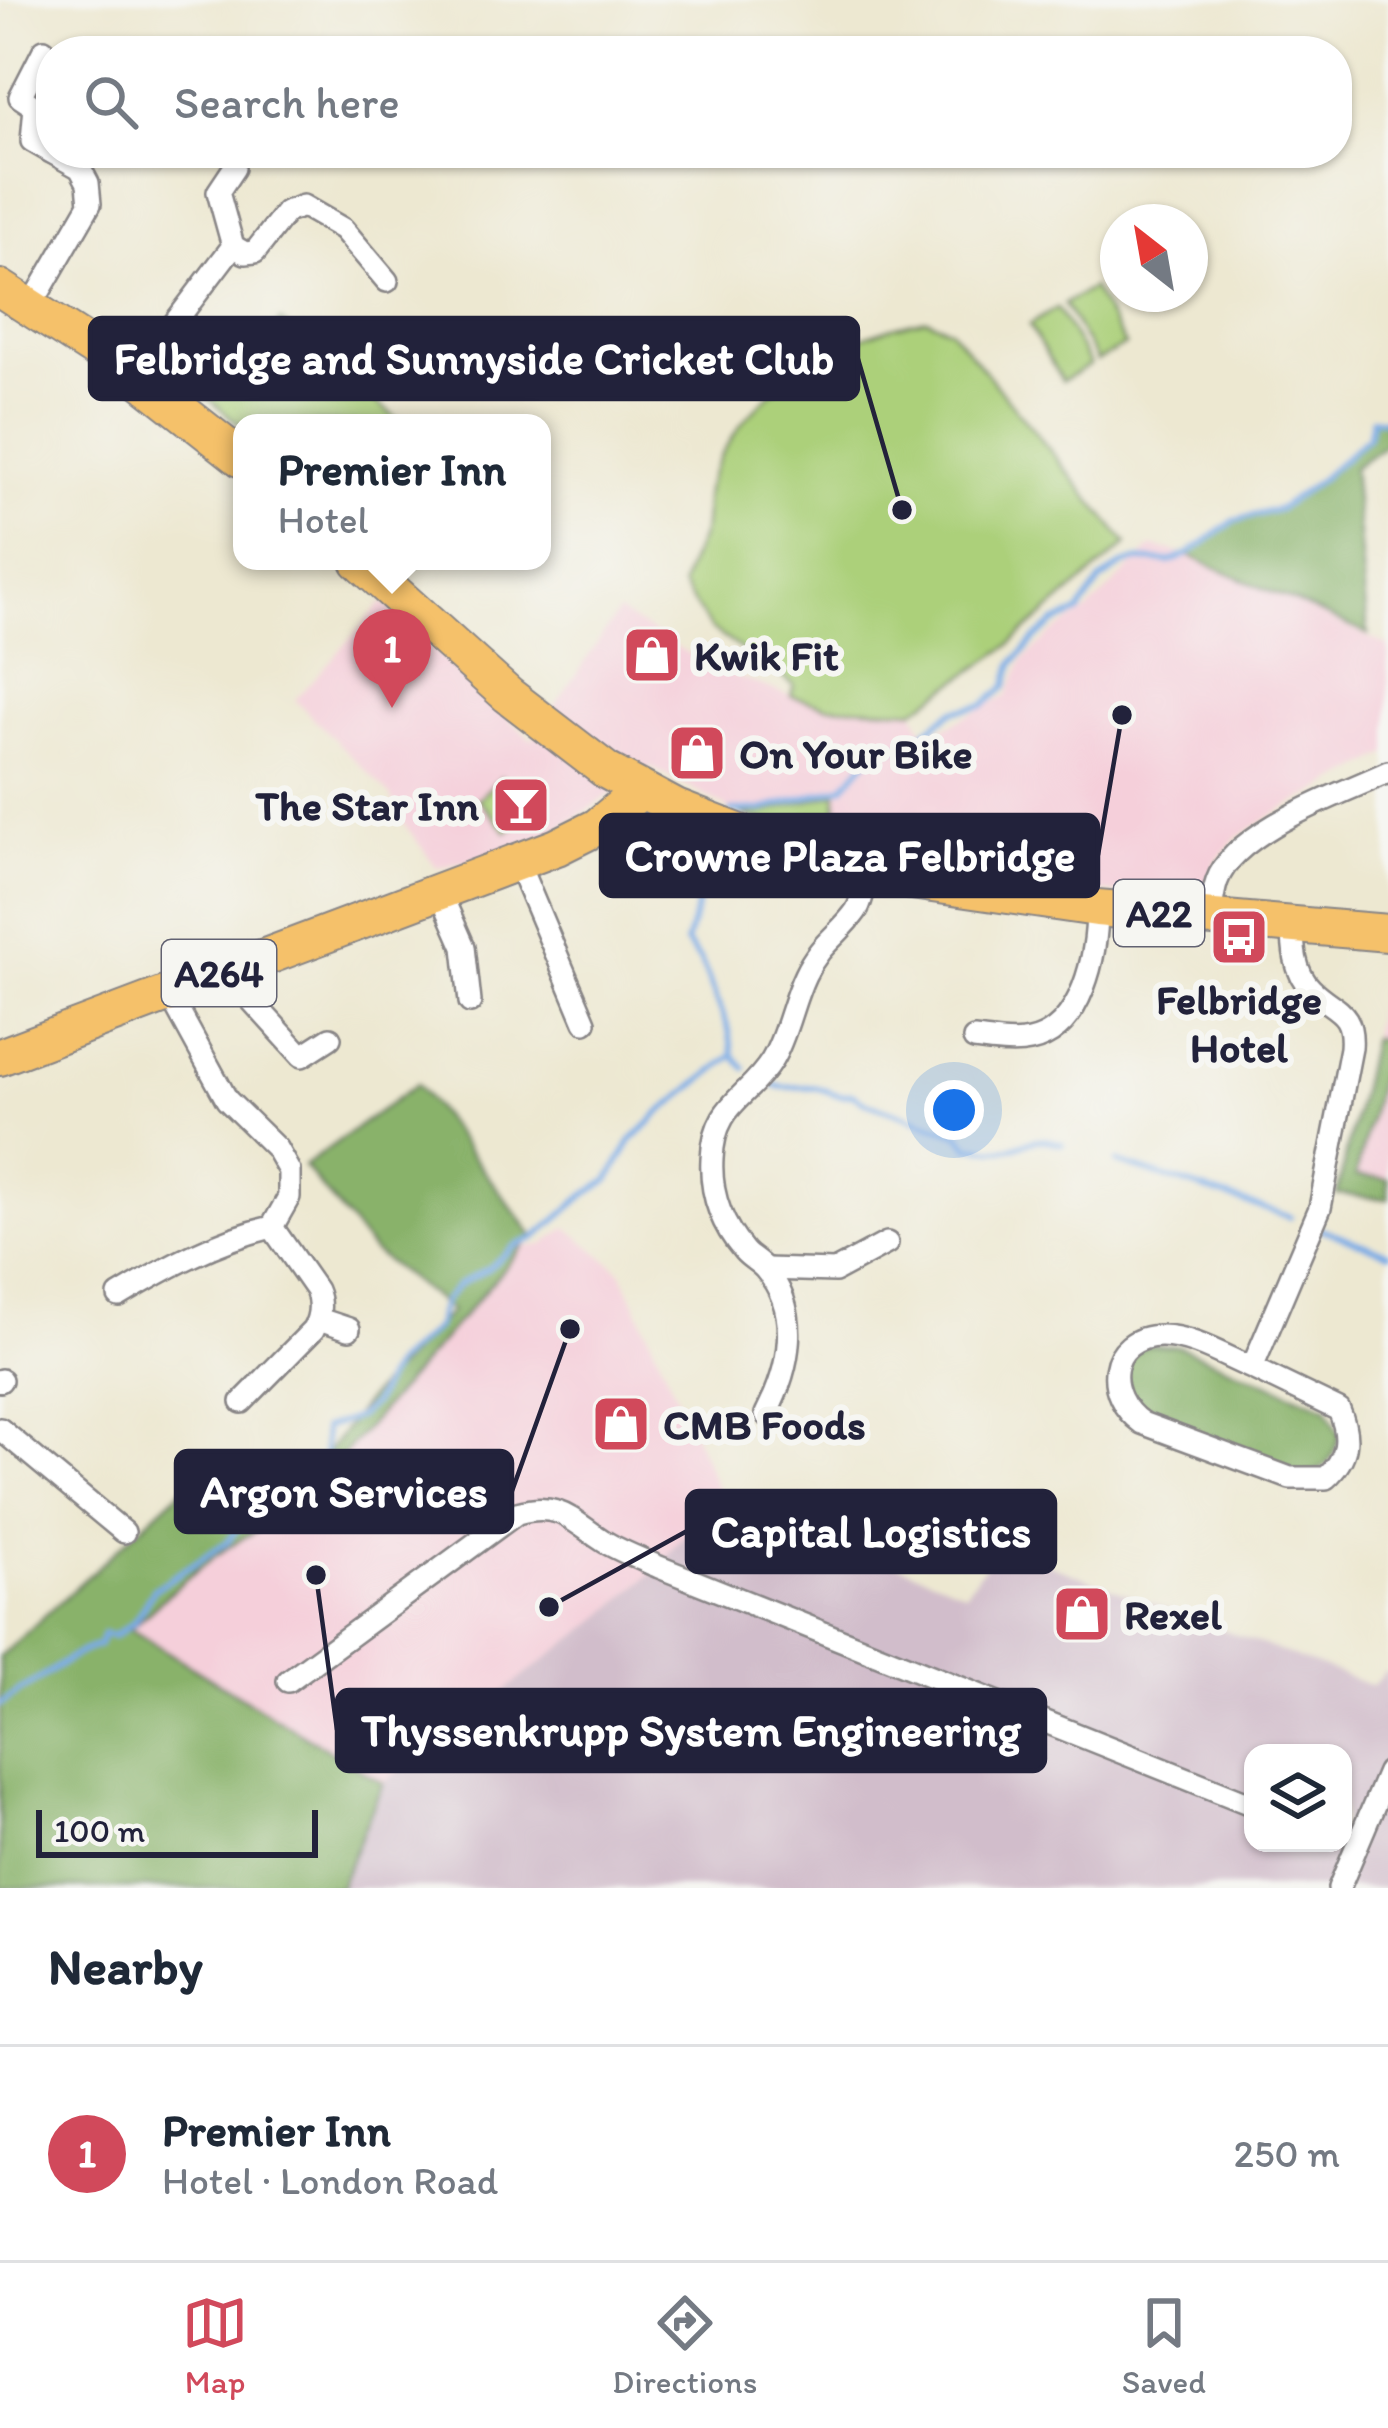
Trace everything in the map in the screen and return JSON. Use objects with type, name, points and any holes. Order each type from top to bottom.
[{"type":"highway","points":[[15,297],[135,375],[233,452]]},
{"type":"highway","name":"A22","points":[[369,570],[534,717],[640,791],[797,855],[866,876],[1096,908],[1388,932]]},
{"type":"highway","name":"A264","points":[[0,1057],[518,863],[597,826],[640,791]]},
{"type":"street","points":[[36,66],[20,97],[35,107],[32,141],[36,143]]},
{"type":"street","points":[[15,297],[90,204],[88,182],[80,168]]},
{"type":"street","points":[[234,168],[218,192],[233,246],[245,254],[255,252],[286,212],[303,206],[343,229],[387,280]]},
{"type":"street","points":[[135,375],[233,246]]},
{"type":"street","points":[[1210,917],[1218,877],[1240,847],[1388,772]]},
{"type":"street","points":[[518,863],[585,1022]]},
{"type":"street","points":[[766,1414],[778,1390],[790,1330],[787,1308],[766,1269],[745,1253],[717,1210],[712,1157],[722,1114],[772,1061],[804,976],[824,942],[858,909],[866,876]]},
{"type":"street","points":[[439,890],[464,946],[470,1002]]},
{"type":"street","points":[[974,1039],[1034,1041],[1054,1029],[1074,1005],[1088,975],[1096,908]]},
{"type":"street","points":[[1252,1367],[1320,1208],[1353,1028],[1346,1016],[1307,986],[1293,952],[1293,925]]},
{"type":"street","points":[[234,968],[252,1001],[302,1056],[330,1038]]},
{"type":"street","points":[[119,1296],[239,1235],[272,1227],[289,1197],[289,1171],[276,1148],[227,1100],[168,992]]},
{"type":"street","points":[[242,1402],[319,1319],[316,1290],[272,1227]]},
{"type":"street","points":[[766,1269],[835,1270],[887,1243]]},
{"type":"street","points":[[319,1319],[349,1329]]},
{"type":"street","points":[[1165,1336],[1252,1367],[1339,1410],[1347,1436],[1346,1452],[1326,1478],[1291,1478],[1142,1423],[1125,1411],[1114,1371],[1124,1351],[1144,1338],[1165,1336]]},
{"type":"street","points":[[0,1429],[124,1532]]},
{"type":"street","points":[[288,1681],[517,1513],[562,1511],[608,1544],[659,1567],[1244,1801]]},
{"type":"street","points":[[1352,1843],[1388,1772]]},
{"type":"street","points":[[1339,1888],[1349,1852]]},
{"type":"shaded area","points":[[1152,546],[1187,555],[1388,646],[1388,754],[1237,838],[1216,861],[1205,900],[1042,888],[862,851],[740,814],[650,767],[554,833],[510,851],[437,868],[402,821],[391,796],[295,700],[383,602],[532,740],[618,612],[713,668],[791,696],[827,706],[914,710],[926,737],[1007,695],[1023,660],[1052,633],[1087,611]]},
{"type":"shaded area","points":[[1386,949],[1388,1179],[1356,1176],[1380,1076],[1384,1040],[1372,1038]]},
{"type":"shaded area","points":[[567,1227],[621,1271],[719,1492],[659,1567],[602,1617],[383,1783],[129,1630],[187,1576],[241,1538],[271,1523],[327,1512],[341,1457],[520,1247],[543,1245]]},
{"type":"shaded area","points":[[719,1492],[965,1592],[1000,1546],[1372,1686],[1388,1669],[1388,1888],[339,1888],[383,1783],[602,1617],[659,1567]]},
{"type":"green space","points":[[1092,288],[1100,312],[1106,312],[1125,345],[1097,361],[1064,304]]},
{"type":"green space","points":[[1057,308],[1090,365],[1062,381],[1029,325]]},
{"type":"green space","points":[[927,319],[950,329],[1127,544],[1006,648],[914,710],[827,706],[791,696],[794,685],[711,629],[682,586],[702,533],[707,487],[742,424],[794,375],[858,339]]},
{"type":"green space","points":[[280,321],[391,414],[233,414],[233,419],[202,393],[251,325],[266,337]]},
{"type":"green space","points":[[1372,419],[1388,421],[1388,443],[1353,468],[1368,634],[1187,555],[1234,521],[1279,509],[1321,479],[1368,438]]},
{"type":"green space","points":[[501,777],[515,793],[503,802],[519,823],[507,832],[478,799]]},
{"type":"green space","points":[[837,793],[835,843],[740,814],[762,813]]},
{"type":"green space","points":[[1372,1038],[1384,1039],[1380,1076],[1356,1176],[1388,1179],[1388,1199],[1337,1194]]},
{"type":"green space","points":[[417,1084],[533,1235],[341,1457],[343,1499],[245,1537],[193,1573],[130,1629],[383,1783],[339,1888],[0,1888],[0,1657],[213,1461],[251,1503],[282,1483],[317,1493],[321,1460],[372,1394],[451,1311],[372,1250],[304,1166]]},
{"type":"green space","points":[[1144,1346],[1178,1346],[1326,1407],[1340,1435],[1332,1457],[1318,1471],[1303,1475],[1141,1415],[1130,1405],[1123,1369]]},
{"type":"waterway","points":[[732,811],[761,810],[843,787],[870,757],[888,747],[907,745],[953,711],[984,705],[1006,686],[1013,663],[1035,639],[1054,623],[1078,613],[1100,581],[1122,565],[1138,560],[1170,562],[1234,521],[1279,509],[1368,437],[1372,419],[1388,421]]},
{"type":"waterway","points":[[713,853],[686,943],[701,961],[729,1030],[733,1055]]},
{"type":"waterway","points":[[0,1704],[80,1652],[99,1645],[103,1634],[114,1636],[134,1622],[153,1590],[227,1542],[244,1520],[275,1513],[290,1485],[310,1503],[317,1503],[325,1476],[324,1428],[358,1417],[373,1404],[395,1363],[436,1328],[443,1302],[459,1284],[535,1238],[609,1180],[631,1141],[733,1055],[745,1068]]},
{"type":"waterway","points":[[771,1084],[852,1094],[960,1135],[969,1147],[1007,1149],[1041,1140],[1062,1144]]},
{"type":"waterway","points":[[1117,1162],[1290,1217]]},
{"type":"waterway","points":[[1319,1228],[1388,1253]]},
{"type":"place","name":"Felbridge and Sunnyside Cricket Club","points":[[902,510]]},
{"type":"place","name":"Kwik Fit","points":[[652,655]]},
{"type":"place","name":"Premier Inn","points":[[392,708]]},
{"type":"place","name":"Crowne Plaza Felbridge","points":[[1122,715]]},
{"type":"place","name":"On Your Bike","points":[[697,753]]},
{"type":"place","name":"The Star Inn","points":[[521,805]]},
{"type":"place","name":"Felbridge Hotel","points":[[1239,937]]},
{"type":"place","name":"Argon Services","points":[[570,1329]]},
{"type":"place","name":"CMB Foods","points":[[621,1424]]},
{"type":"place","name":"Thyssenkrupp System Engineering","points":[[316,1575]]},
{"type":"place","name":"Capital Logistics","points":[[549,1607]]},
{"type":"place","name":"Rexel","points":[[1082,1614]]}]
